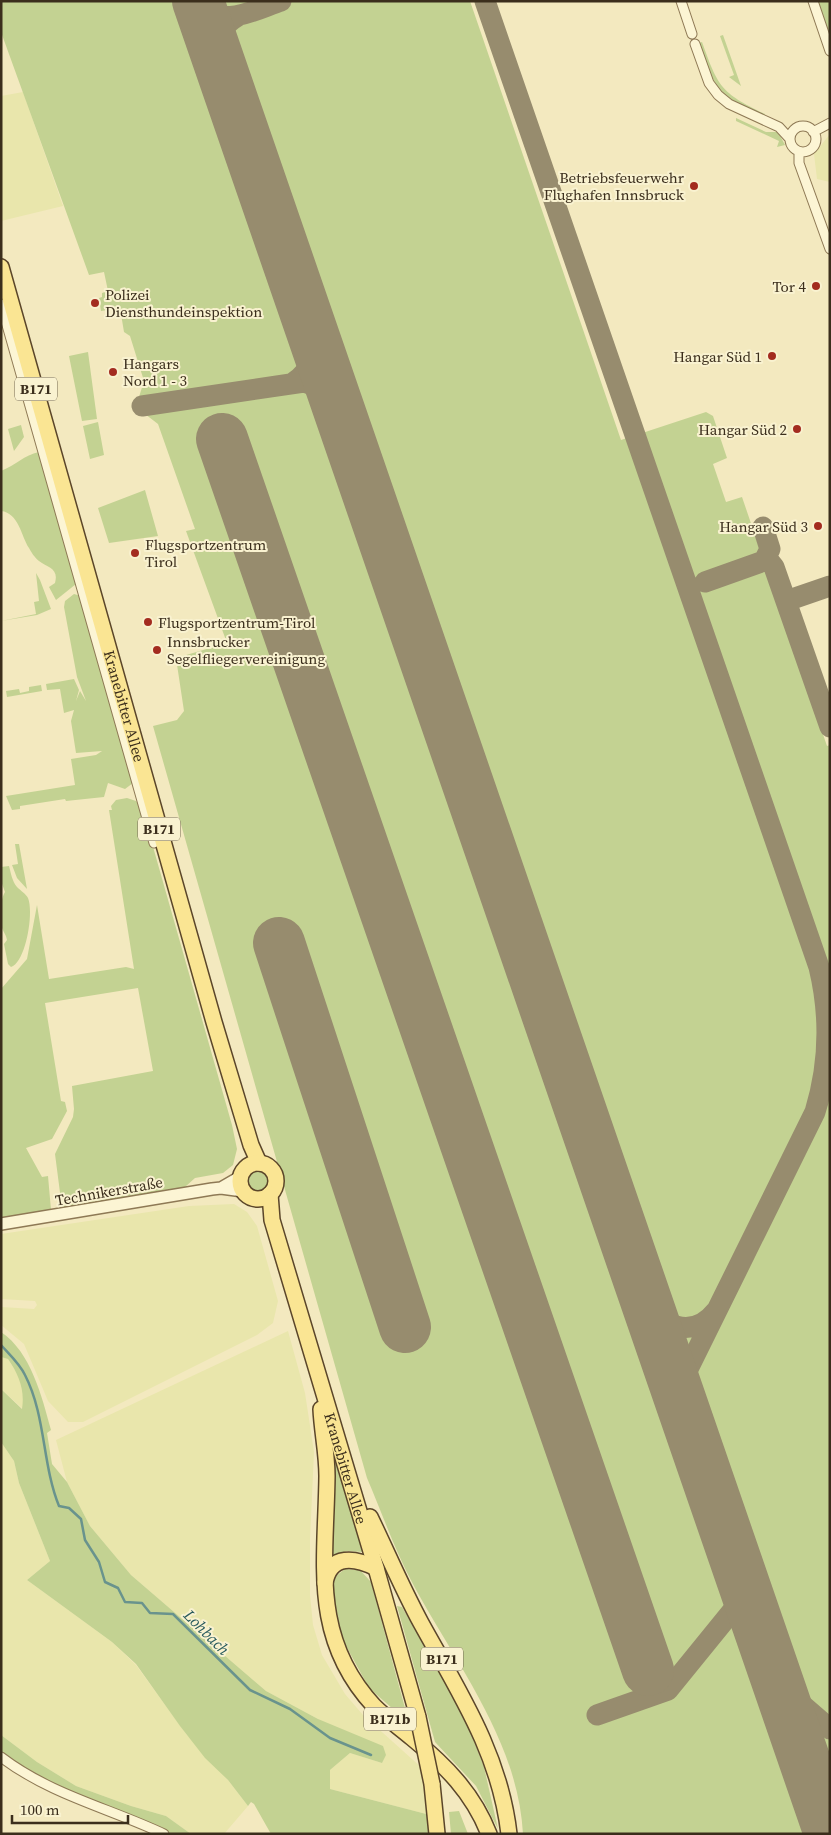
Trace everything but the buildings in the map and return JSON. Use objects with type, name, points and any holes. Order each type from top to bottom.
[{"type":"main road","name":"Kranebitter Allee","points":[[1,266],[250,1145],[253,1182],[272,1220],[354,1492],[418,1717],[432,1784],[437,1834]]},
{"type":"main road","name":"B171b","points":[[322,1387],[321,1411],[327,1475],[323,1561],[324,1586],[327,1617],[333,1638],[344,1664],[354,1681],[379,1711],[456,1778],[473,1801],[489,1834]]},
{"type":"main road","name":"B171","points":[[354,1492],[371,1518],[398,1579],[479,1728],[501,1790],[509,1834]]},
{"type":"main road","points":[[324,1586],[329,1570],[342,1561],[357,1560],[376,1568]]},
{"type":"street","points":[[682,1],[692,34]]},
{"type":"street","points":[[813,1],[830,51]]},
{"type":"street","points":[[695,44],[709,83],[718,95],[729,104],[780,127],[790,139],[792,147],[799,152],[810,150]]},
{"type":"street","points":[[813,132],[830,123]]},
{"type":"street","points":[[790,139],[792,132],[798,127],[807,127],[813,132],[815,144],[810,150],[804,175]]},
{"type":"street","points":[[799,152],[799,163],[830,249]]},
{"type":"street","name":"Kranebitter Allee","points":[[1,304],[154,843]]},
{"type":"street","name":"Technikerstraße","points":[[1,1224],[253,1182]]},
{"type":"street","points":[[1,1757],[19,1771],[55,1791],[164,1834]]},
{"type":"shaded area","points":[[23,92],[63,206],[1,221],[1,96]]},
{"type":"shaded area","points":[[830,134],[830,182],[817,179],[814,154]]},
{"type":"shaded area","points":[[234,1204],[247,1212],[257,1226],[278,1301],[273,1323],[257,1335],[83,1422],[68,1422],[48,1401],[24,1344],[1,1325],[1,1307],[34,1309],[37,1305],[35,1301],[1,1299],[1,1234],[189,1206]]},
{"type":"shaded area","points":[[288,1331],[305,1393],[314,1452],[310,1539],[310,1595],[313,1625],[322,1655],[345,1694],[363,1715],[422,1768],[430,1815],[330,1789],[330,1770],[350,1753],[382,1763],[318,1719],[266,1691],[131,1575],[90,1526],[67,1482],[56,1440]]},
{"type":"shaded area","points":[[1,1357],[8,1359],[18,1375],[23,1389],[23,1409],[1,1389]]},
{"type":"shaded area","points":[[1,1442],[14,1461],[19,1483],[50,1561],[27,1580],[112,1642],[136,1665],[187,1735],[228,1780],[248,1806],[224,1834],[191,1834],[166,1816],[131,1806],[76,1786],[37,1762],[1,1735]]},
{"type":"green space","points":[[1,1],[470,1],[621,440],[706,412],[713,416],[727,458],[713,464],[726,502],[742,497],[827,746],[830,745],[830,1834],[523,1834],[519,1800],[510,1767],[497,1735],[466,1674],[407,1573],[367,1478],[153,726],[177,720],[184,711],[176,658],[227,643],[186,531],[195,529],[158,424],[145,414],[139,397],[144,381],[130,336],[124,332],[120,308],[101,311],[99,298],[102,297],[102,293],[108,291],[104,272],[89,275],[1,32]]},
{"type":"green space","points":[[818,1],[830,1],[830,36]]},
{"type":"green space","points":[[723,35],[741,86],[729,77],[734,75],[720,36]]},
{"type":"green space","points":[[702,42],[712,69],[723,87],[739,100],[765,114],[764,117],[736,102],[720,90],[705,60],[699,43]]},
{"type":"green space","points":[[736,118],[766,132],[778,132],[785,145],[777,147],[779,141],[736,121]]},
{"type":"green space","points":[[88,352],[97,419],[82,421],[69,356]]},
{"type":"green space","points":[[98,422],[104,455],[90,459],[83,426]]},
{"type":"green space","points":[[21,425],[24,437],[14,451],[8,429]]},
{"type":"green space","points":[[39,452],[76,584],[56,600],[49,587],[55,583],[54,571],[32,553],[16,520],[1,511],[1,471],[29,455]]},
{"type":"green space","points":[[145,490],[158,536],[109,543],[98,508]]},
{"type":"green space","points":[[36,573],[51,609],[37,615],[1,621],[36,614],[34,602],[39,601]]},
{"type":"green space","points":[[74,594],[81,596],[133,783],[125,789],[108,783],[104,797],[66,801],[65,799],[20,806],[20,809],[12,810],[6,796],[75,785],[71,759],[96,755],[102,751],[76,753],[71,721],[74,710],[64,713],[60,689],[47,690],[46,684],[74,679],[79,690],[76,701],[80,691],[86,701],[77,677],[64,607],[65,601]]},
{"type":"green space","points":[[41,685],[42,691],[7,697],[6,691],[19,689],[20,693],[29,691],[29,687]]},
{"type":"green space","points":[[127,798],[136,801],[142,808],[232,1125],[237,1149],[233,1165],[223,1173],[195,1178],[185,1187],[62,1208],[55,1154],[73,1117],[72,1086],[153,1071],[138,988],[45,1003],[61,1101],[65,1102],[67,1111],[52,1139],[26,1148],[42,1177],[48,1176],[51,1210],[1,1218],[1,989],[27,959],[37,905],[49,979],[126,967],[134,969],[109,810],[112,810],[111,806],[116,800]]},
{"type":"green space","points":[[15,844],[19,844],[27,889],[17,878],[12,865],[18,864]]},
{"type":"green space","points":[[9,866],[15,885],[26,895],[30,905],[25,947],[21,956],[11,967],[8,964],[4,944],[7,940],[0,917],[1,903],[5,892],[1,881],[1,867]]},
{"type":"green space","points":[[258,1168],[267,1172],[271,1181],[267,1190],[258,1194],[249,1190],[245,1181],[249,1172]]},
{"type":"green space","points":[[1,1332],[20,1351],[34,1376],[51,1430],[47,1433],[52,1464],[67,1482],[90,1526],[131,1575],[266,1691],[318,1719],[383,1746],[386,1755],[382,1763],[350,1753],[330,1770],[330,1789],[430,1815],[429,1834],[271,1834],[254,1804],[251,1802],[248,1806],[228,1780],[205,1758],[136,1664],[112,1642],[27,1580],[50,1561],[19,1483],[14,1461],[1,1442],[1,1389],[22,1409],[23,1395],[15,1371],[8,1359],[1,1357]]},
{"type":"green space","points":[[333,1447],[364,1552],[347,1551],[329,1557]]},
{"type":"green space","points":[[345,1569],[360,1570],[371,1582],[409,1723],[369,1688],[334,1624],[333,1585],[336,1576]]},
{"type":"green space","points":[[397,1606],[402,1607],[466,1720],[484,1767],[498,1829],[476,1786],[435,1742]]},
{"type":"green space","points":[[1,1735],[37,1762],[76,1786],[131,1806],[166,1816],[191,1834],[164,1834],[81,1802],[1,1757]]},
{"type":"green space","points":[[459,1811],[468,1834],[451,1834],[449,1812]]},
{"type":"waterway","name":"Lohbach","points":[[1,1345],[20,1367],[32,1391],[41,1423],[49,1474],[59,1506],[69,1508],[81,1519],[85,1540],[99,1562],[105,1582],[118,1588],[125,1602],[142,1603],[150,1613],[173,1614],[250,1690],[290,1709],[330,1738],[371,1755]]},
{"type":"taxiway","points":[[199,1],[207,10],[216,15],[227,17],[248,13],[281,1]]},
{"type":"taxiway","points":[[485,1],[819,967],[826,1004],[826,1058],[824,1076],[815,1112],[682,1381],[680,1394],[683,1413]]},
{"type":"taxiway","points":[[218,62],[217,48],[219,35],[226,25],[238,16]]},
{"type":"taxiway","points":[[294,382],[301,377],[309,366],[312,353],[310,330]]},
{"type":"taxiway","points":[[142,406],[304,382],[323,389],[336,406]]},
{"type":"taxiway","points":[[705,582],[764,561],[770,549],[763,527]]},
{"type":"taxiway","points":[[764,561],[770,562],[774,567],[830,727]]},
{"type":"taxiway","points":[[795,598],[830,586]]},
{"type":"taxiway","points":[[643,1297],[658,1316],[676,1326],[697,1326],[716,1311]]},
{"type":"taxiway","points":[[597,1715],[668,1690],[746,1594]]},
{"type":"taxiway","points":[[774,1677],[786,1691],[830,1729]]},
{"type":"runway","points":[[198,1],[830,1834]]},
{"type":"runway","points":[[222,439],[648,1670]]},
{"type":"runway","points":[[279,943],[405,1327]]},
{"type":"place","name":"Betriebsfeuerwehr Flughafen Innsbruck","points":[[694,186]]},
{"type":"place","name":"Tor 4","points":[[816,286]]},
{"type":"place","name":"Polizei Diensthundeinspektion","points":[[95,303]]},
{"type":"place","name":"Hangar Süd 1","points":[[772,356]]},
{"type":"place","name":"Hangars Nord 1 - 3","points":[[113,372]]},
{"type":"place","name":"Hangar Süd 2","points":[[797,429]]},
{"type":"place","name":"Hangar Süd 3","points":[[818,526]]},
{"type":"place","name":"Flugsportzentrum Tirol","points":[[135,553]]},
{"type":"place","name":"Flugsportzentrum-Tirol","points":[[148,622]]},
{"type":"place","name":"Innsbrucker Segelfliegervereinigung","points":[[157,650]]}]
